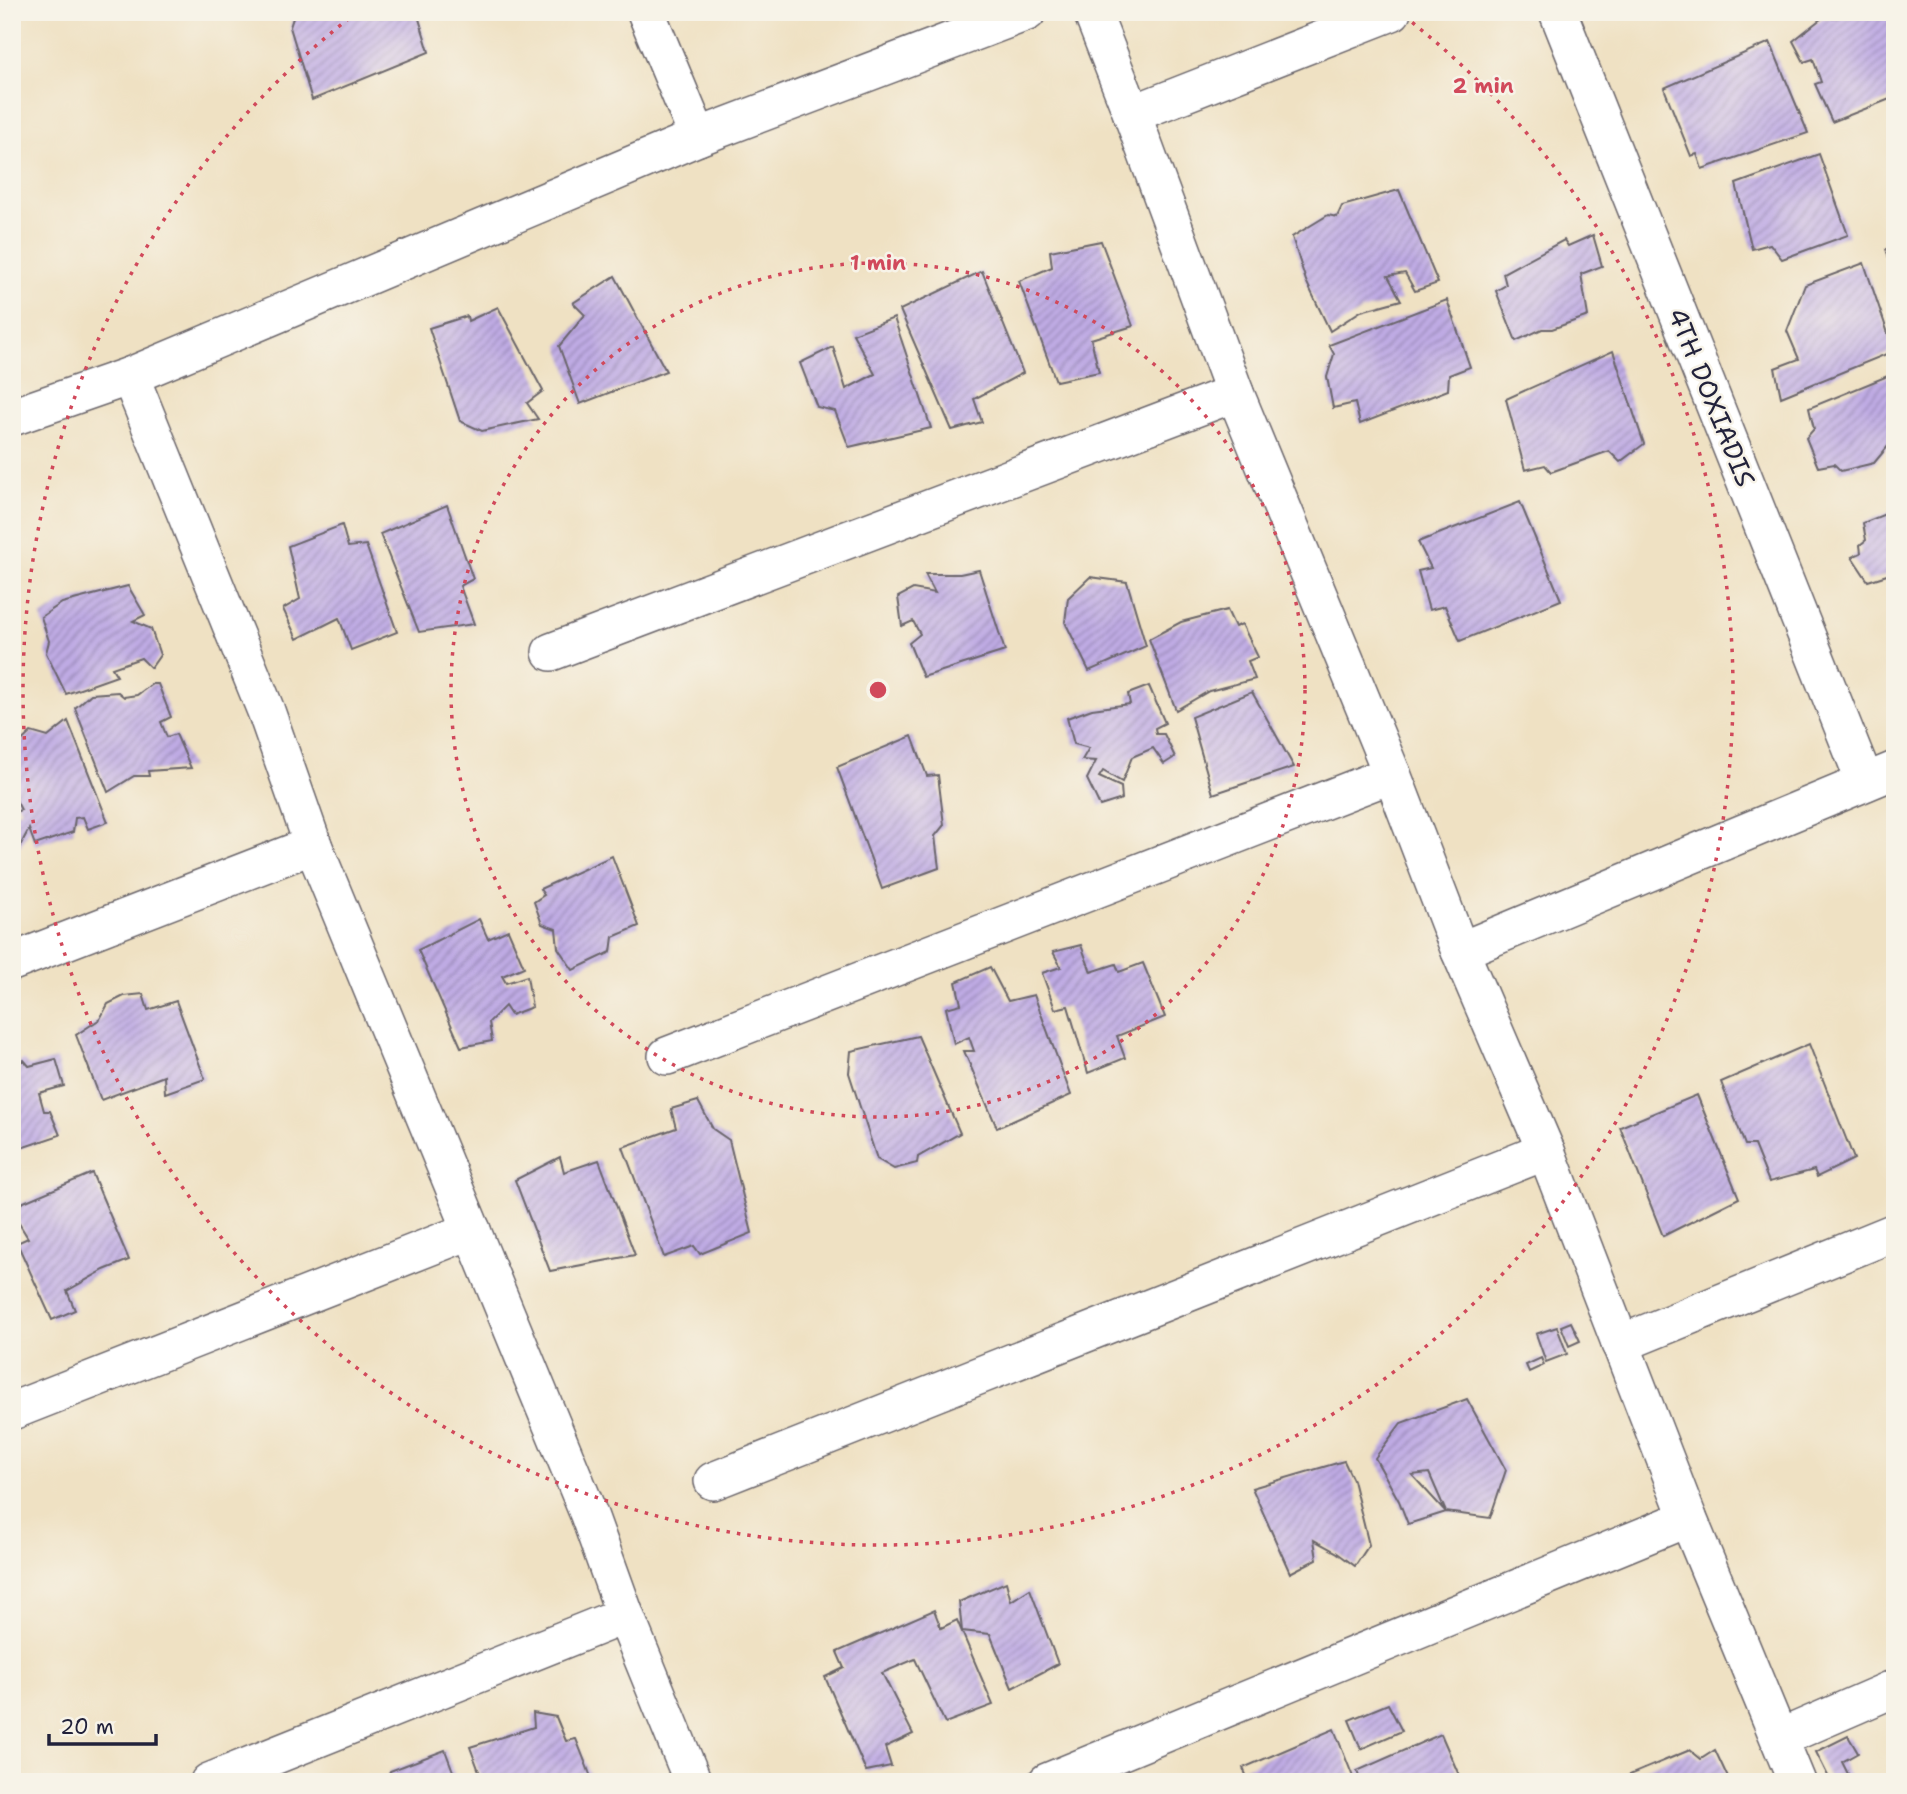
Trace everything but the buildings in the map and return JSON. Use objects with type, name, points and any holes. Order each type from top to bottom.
[{"type":"street","points":[[646,12],[698,137]]},
{"type":"street","points":[[12,417],[130,376],[698,137],[1027,12]]},
{"type":"street","points":[[1092,12],[1235,393],[1392,774],[1460,951],[1546,1151],[1688,1518],[1797,1782]]},
{"type":"street","points":[[1132,114],[1392,12]]},
{"type":"street","name":"4TH DOXIADIS","points":[[1558,12],[1880,776]]},
{"type":"street","points":[[130,376],[266,711],[313,845],[589,1515],[625,1615],[694,1782]]},
{"type":"street","points":[[551,652],[1235,393]]},
{"type":"street","points":[[667,1056],[1392,774]]},
{"type":"street","points":[[1460,951],[1880,776]]},
{"type":"street","points":[[12,962],[313,845]]},
{"type":"street","points":[[713,1481],[1546,1151]]},
{"type":"street","points":[[12,1411],[472,1230]]},
{"type":"street","points":[[1620,1344],[1895,1232]]},
{"type":"street","points":[[1047,1782],[1688,1518]]},
{"type":"street","points":[[209,1782],[252,1774],[625,1615]]},
{"type":"street","points":[[1780,1738],[1895,1688]]}]
